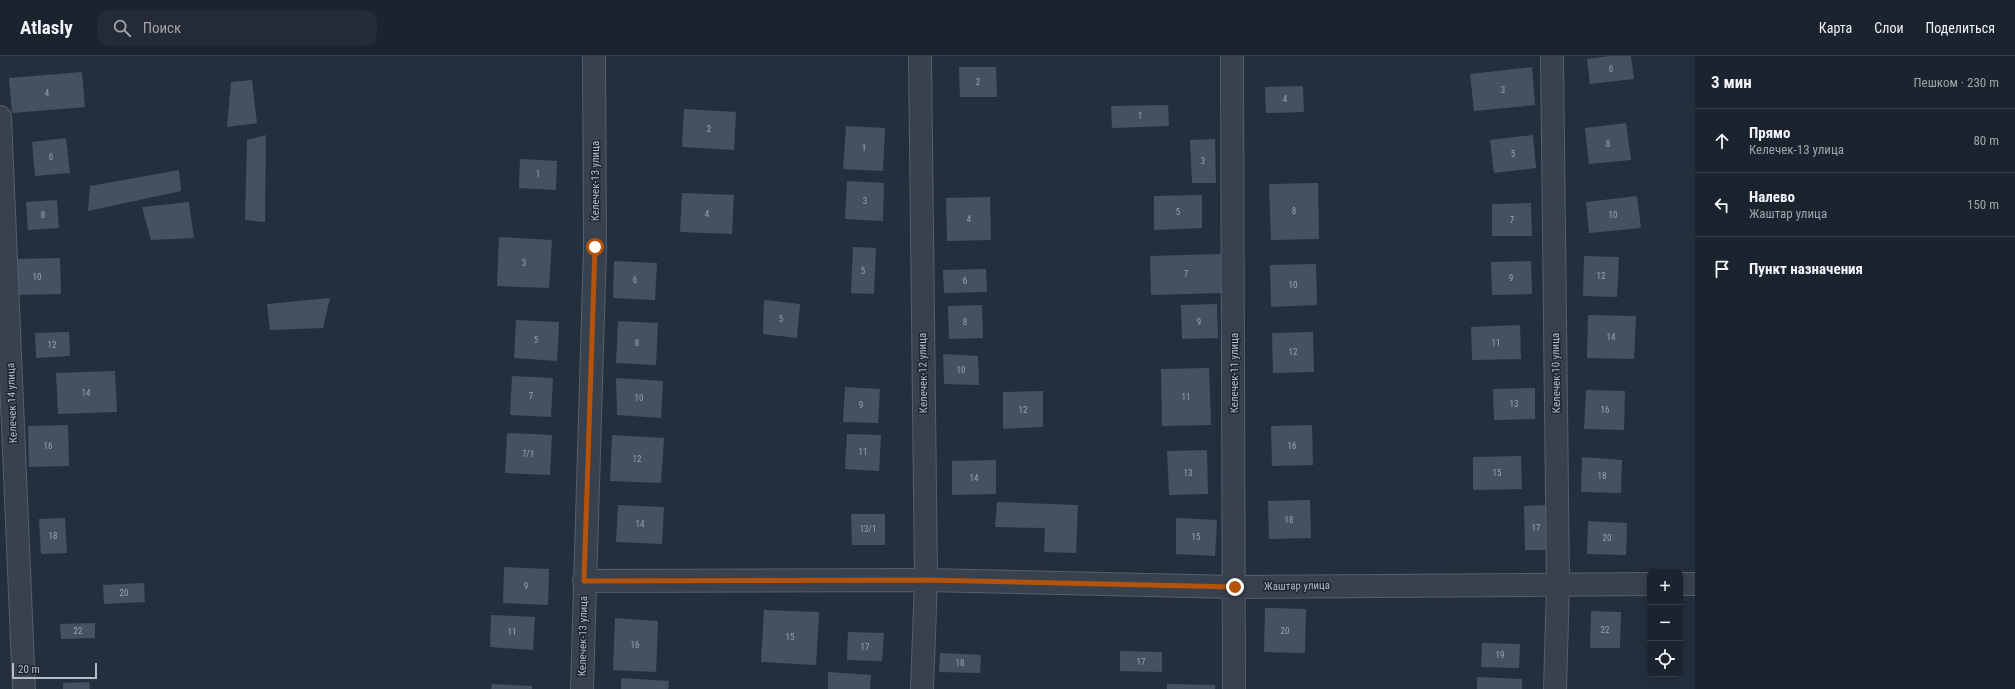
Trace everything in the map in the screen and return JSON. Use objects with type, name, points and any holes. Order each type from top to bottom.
[{"type":"street","name":"Келечек-13 улица","points":[[582,689],[595,247],[594,56]]},
{"type":"street","name":"Келечек-12 улица","points":[[920,56],[926,580],[922,689]]},
{"type":"street","name":"Келечек-11 улица","points":[[1232,56],[1235,587],[1234,689]]},
{"type":"street","name":"Келечек-10 улица","points":[[1552,56],[1558,584],[1555,689]]},
{"type":"street","name":"Келечек 14 улица","points":[[0,117],[24,689]]},
{"type":"street","name":"Жаштар улица","points":[[584,581],[926,580],[1235,587],[1647,584]]},
{"type":"street","points":[[1683,584],[1695,584]]},
{"type":"building","points":[[1609,56],[1631,56],[1634,79],[1590,84],[1587,59]]},
{"type":"building","points":[[959,67],[996,67],[997,97],[960,97]]},
{"type":"building","points":[[1532,67],[1535,105],[1474,111],[1470,74]]},
{"type":"building","points":[[82,72],[85,107],[12,113],[9,78]]},
{"type":"building","points":[[252,80],[257,123],[227,127],[231,82]]},
{"type":"building","points":[[1303,86],[1304,112],[1266,113],[1265,87]]},
{"type":"building","points":[[1168,105],[1169,126],[1112,128],[1111,106]]},
{"type":"building","points":[[684,109],[736,112],[734,150],[682,147]]},
{"type":"building","points":[[1626,123],[1631,160],[1589,164],[1585,128]]},
{"type":"building","points":[[846,126],[885,128],[883,171],[843,169]]},
{"type":"building","points":[[266,135],[265,222],[245,220],[247,140]]},
{"type":"building","points":[[1533,135],[1536,168],[1494,173],[1490,140]]},
{"type":"building","points":[[66,138],[70,173],[35,176],[32,142]]},
{"type":"building","points":[[1215,139],[1216,183],[1192,183],[1190,140]]},
{"type":"building","points":[[520,159],[557,161],[556,190],[519,188]]},
{"type":"building","points":[[179,170],[181,191],[88,211],[90,186]]},
{"type":"building","points":[[847,181],[884,183],[883,221],[845,219]]},
{"type":"building","points":[[1318,183],[1319,239],[1271,240],[1269,184]]},
{"type":"building","points":[[682,193],[734,195],[732,234],[680,232]]},
{"type":"building","points":[[1202,195],[1202,228],[1154,230],[1154,196]]},
{"type":"building","points":[[1637,196],[1641,228],[1589,233],[1586,202]]},
{"type":"building","points":[[990,197],[991,240],[947,241],[946,198]]},
{"type":"building","points":[[57,200],[59,228],[28,230],[26,202]]},
{"type":"building","points":[[189,202],[194,238],[151,240],[142,207]]},
{"type":"building","points":[[1531,203],[1532,236],[1492,236],[1492,204]]},
{"type":"building","points":[[499,237],[552,240],[549,288],[497,286]]},
{"type":"building","points":[[853,247],[876,248],[874,294],[851,293]]},
{"type":"building","points":[[1221,254],[1222,293],[1151,295],[1150,256]]},
{"type":"building","points":[[1584,256],[1619,257],[1617,297],[1583,296]]},
{"type":"building","points":[[60,258],[61,294],[14,295],[13,259]]},
{"type":"building","points":[[614,261],[657,263],[655,300],[613,298]]},
{"type":"building","points":[[1531,261],[1532,294],[1492,295],[1491,262]]},
{"type":"building","points":[[1316,264],[1317,305],[1271,307],[1270,265]]},
{"type":"building","points":[[986,269],[987,292],[944,293],[943,270]]},
{"type":"building","points":[[330,298],[323,328],[270,330],[267,304]]},
{"type":"building","points":[[764,300],[800,304],[797,338],[763,334]]},
{"type":"building","points":[[1217,304],[1218,338],[1182,339],[1181,305]]},
{"type":"building","points":[[982,305],[983,338],[949,339],[948,306]]},
{"type":"building","points":[[1588,315],[1636,316],[1634,359],[1587,358]]},
{"type":"building","points":[[516,320],[559,322],[557,361],[514,358]]},
{"type":"building","points":[[618,321],[658,323],[656,365],[616,363]]},
{"type":"building","points":[[1520,325],[1521,359],[1472,360],[1471,327]]},
{"type":"building","points":[[69,332],[70,356],[36,358],[35,333]]},
{"type":"building","points":[[1313,332],[1314,372],[1273,373],[1272,333]]},
{"type":"building","points":[[943,354],[978,356],[979,385],[944,384]]},
{"type":"building","points":[[1209,368],[1211,425],[1162,426],[1161,369]]},
{"type":"building","points":[[115,371],[117,412],[58,414],[56,373]]},
{"type":"building","points":[[512,376],[553,378],[551,417],[510,415]]},
{"type":"building","points":[[616,378],[663,381],[661,418],[617,415]]},
{"type":"building","points":[[845,387],[880,389],[878,423],[843,422]]},
{"type":"building","points":[[1535,388],[1535,419],[1494,420],[1493,389]]},
{"type":"building","points":[[1586,390],[1625,391],[1624,430],[1584,429]]},
{"type":"building","points":[[1043,391],[1043,427],[1003,429],[1003,392]]},
{"type":"building","points":[[68,425],[69,466],[29,467],[28,426]]},
{"type":"building","points":[[1312,425],[1313,465],[1272,466],[1271,426]]},
{"type":"building","points":[[507,433],[552,435],[550,475],[505,473]]},
{"type":"building","points":[[847,434],[881,435],[879,471],[845,469]]},
{"type":"building","points":[[612,435],[664,438],[661,483],[610,481]]},
{"type":"building","points":[[1207,450],[1208,494],[1169,495],[1167,451]]},
{"type":"building","points":[[1521,456],[1522,489],[1473,490],[1473,457]]},
{"type":"building","points":[[1582,457],[1622,460],[1621,493],[1581,492]]},
{"type":"building","points":[[996,460],[996,494],[952,495],[952,461]]},
{"type":"building","points":[[1310,500],[1311,538],[1269,539],[1268,501]]},
{"type":"building","points":[[997,502],[1078,505],[1076,553],[1044,552],[1045,528],[995,527]]},
{"type":"building","points":[[618,505],[664,507],[662,544],[616,542]]},
{"type":"building","points":[[1546,505],[1547,550],[1525,550],[1524,506]]},
{"type":"building","points":[[851,514],[885,514],[885,545],[852,545]]},
{"type":"building","points":[[65,518],[67,553],[41,554],[39,519]]},
{"type":"building","points":[[1176,518],[1217,520],[1215,556],[1176,554]]},
{"type":"building","points":[[1588,521],[1627,523],[1626,555],[1587,554]]},
{"type":"building","points":[[504,567],[549,569],[548,605],[503,603]]},
{"type":"building","points":[[144,583],[145,602],[104,604],[103,585]]},
{"type":"building","points":[[1265,608],[1306,609],[1305,653],[1264,652]]},
{"type":"building","points":[[764,610],[819,612],[816,665],[761,662]]},
{"type":"building","points":[[1591,611],[1621,612],[1620,648],[1590,648]]},
{"type":"building","points":[[491,615],[535,617],[533,650],[490,647]]},
{"type":"building","points":[[615,618],[658,621],[656,672],[613,670]]},
{"type":"building","points":[[95,623],[95,638],[61,639],[60,624]]},
{"type":"building","points":[[848,632],[884,633],[882,661],[847,660]]},
{"type":"building","points":[[1482,643],[1520,644],[1519,668],[1481,667]]},
{"type":"building","points":[[1120,651],[1162,652],[1162,672],[1120,671]]},
{"type":"building","points":[[940,653],[981,655],[980,673],[939,672]]},
{"type":"building","points":[[828,672],[871,675],[870,689],[828,689]]},
{"type":"building","points":[[1477,677],[1522,679],[1522,689],[1477,689]]},
{"type":"building","points":[[621,678],[669,681],[668,689],[621,689]]},
{"type":"building","points":[[89,682],[90,689],[63,689],[63,683]]},
{"type":"building","points":[[492,684],[532,686],[532,689],[491,689]]},
{"type":"building","points":[[1167,684],[1215,685],[1215,689],[1167,689]]},
{"type":"route","points":[[595,247],[584,581],[926,580],[1235,587]]}]
